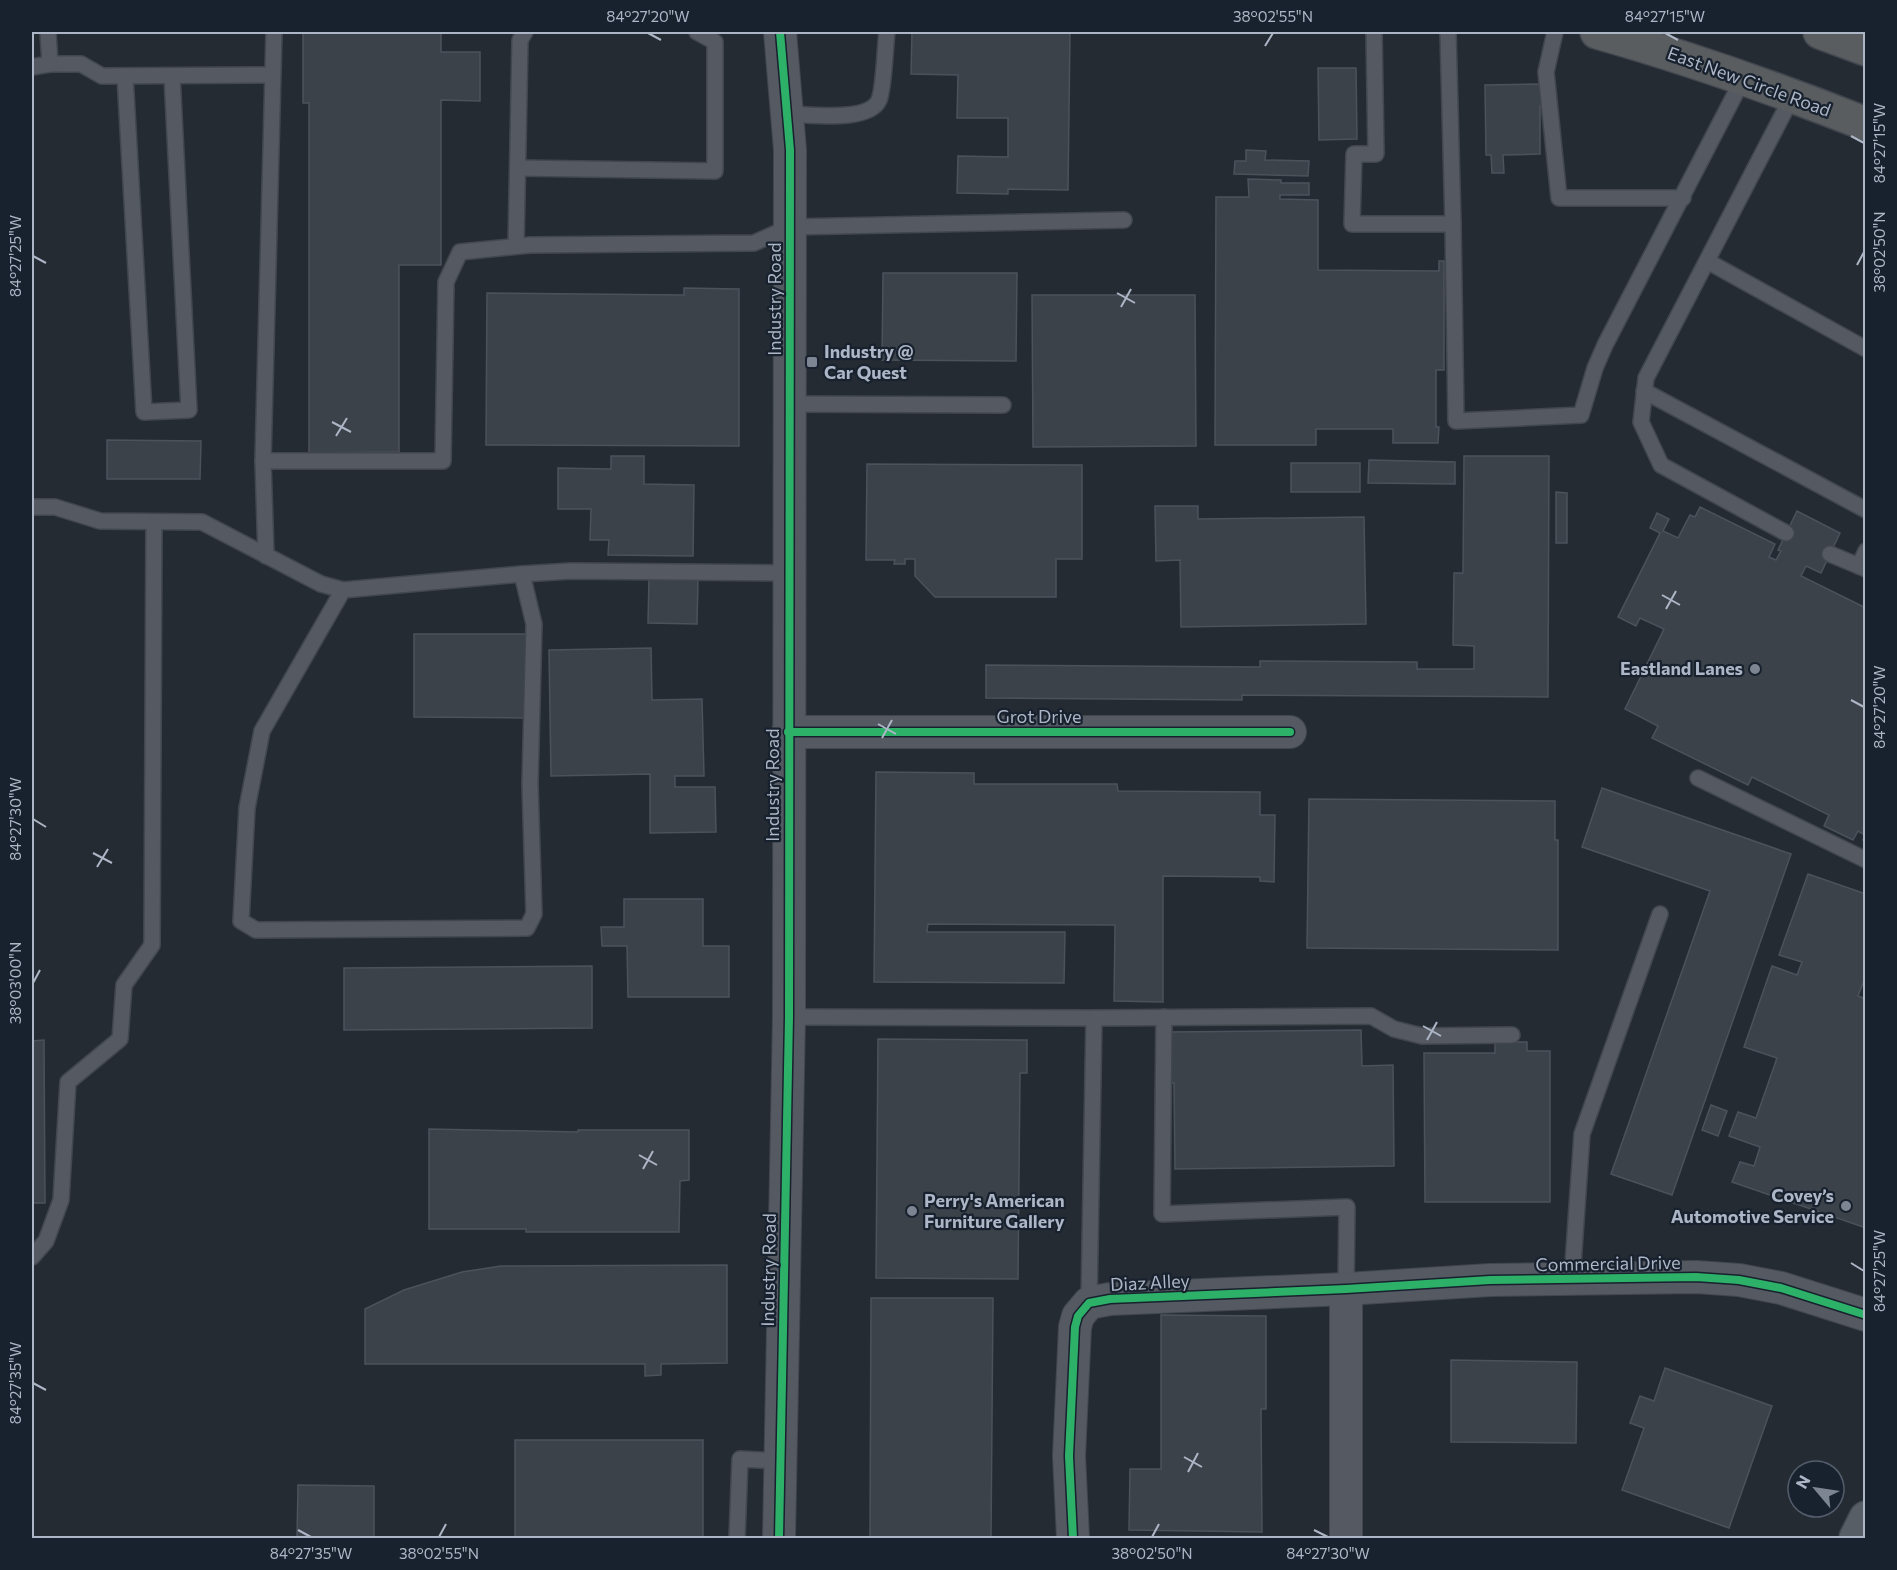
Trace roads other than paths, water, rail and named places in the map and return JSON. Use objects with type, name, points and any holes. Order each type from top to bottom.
[{"type":"highway","name":"East New Circle Road","points":[[1597,32],[1680,55],[1866,124]]},
{"type":"street","name":"Industry Road","points":[[779,1539],[789,1017],[790,227],[790,150],[780,32]]},
{"type":"street","name":"Grot Drive","points":[[788,732],[1290,732]]},
{"type":"street","name":"Commercial Drive","points":[[1346,1289],[1490,1280],[1696,1277],[1739,1280],[1780,1288],[1866,1315]]},
{"type":"street","name":"Diaz Alley","points":[[1073,1539],[1068,1456],[1075,1327],[1078,1316],[1089,1303],[1110,1299],[1346,1289]]},
{"type":"street","points":[[1346,1289],[1346,1539]]},
{"type":"street","points":[[1856,1539],[1866,1518]]},
{"type":"lane","points":[[48,32],[50,64]]},
{"type":"lane","points":[[266,556],[263,461],[273,32]]},
{"type":"lane","points":[[516,246],[520,40],[525,32]]},
{"type":"lane","points":[[518,168],[715,171],[715,42],[697,32]]},
{"type":"lane","points":[[787,114],[856,115],[874,108],[880,99],[887,32]]},
{"type":"lane","points":[[1374,32],[1376,154],[1354,154],[1352,224],[1453,224]]},
{"type":"lane","points":[[1448,32],[1456,421],[1581,415],[1595,368],[1605,345],[1744,77]]},
{"type":"lane","points":[[1555,32],[1546,72],[1558,198],[1683,198]]},
{"type":"lane","points":[[32,67],[50,64],[81,64],[102,76],[272,75]]},
{"type":"lane","points":[[125,76],[144,412],[189,410],[172,76]]},
{"type":"lane","points":[[1786,533],[1661,465],[1641,422],[1646,378],[1793,95]]},
{"type":"lane","points":[[263,461],[443,461],[446,282],[460,252],[516,246],[754,243],[790,227],[1124,220]]},
{"type":"lane","points":[[1707,261],[1866,349]]},
{"type":"lane","points":[[1644,391],[1866,510]]},
{"type":"lane","points":[[789,404],[1003,405]]},
{"type":"lane","points":[[32,507],[55,507],[100,521],[202,522],[321,584],[343,590],[570,571],[789,573]]},
{"type":"lane","points":[[32,1257],[46,1241],[61,1200],[68,1082],[120,1039],[124,985],[152,945],[154,522]]},
{"type":"lane","points":[[1830,554],[1862,568],[1866,551]]},
{"type":"lane","points":[[343,590],[262,731],[247,808],[241,921],[256,930],[527,928],[534,914],[530,784],[534,624],[522,574]]},
{"type":"lane","points":[[1698,778],[1866,860]]},
{"type":"lane","points":[[1572,1279],[1582,1134],[1660,914]]},
{"type":"lane","points":[[789,1017],[1371,1016],[1394,1029],[1422,1036],[1512,1035]]},
{"type":"lane","points":[[1164,1017],[1162,1214],[1347,1207],[1346,1289]]},
{"type":"lane","points":[[1089,1303],[1094,1018]]},
{"type":"lane","points":[[737,1539],[740,1459],[780,1461]]},
{"type":"place","name":"Industry @ Car Quest","points":[[812,362]]},
{"type":"place","name":"Eastland Lanes","points":[[1755,669]]},
{"type":"place","name":"Covey’s Automotive Service","points":[[1846,1206]]},
{"type":"place","name":"Perry's American Furniture Gallery","points":[[912,1211]]}]
